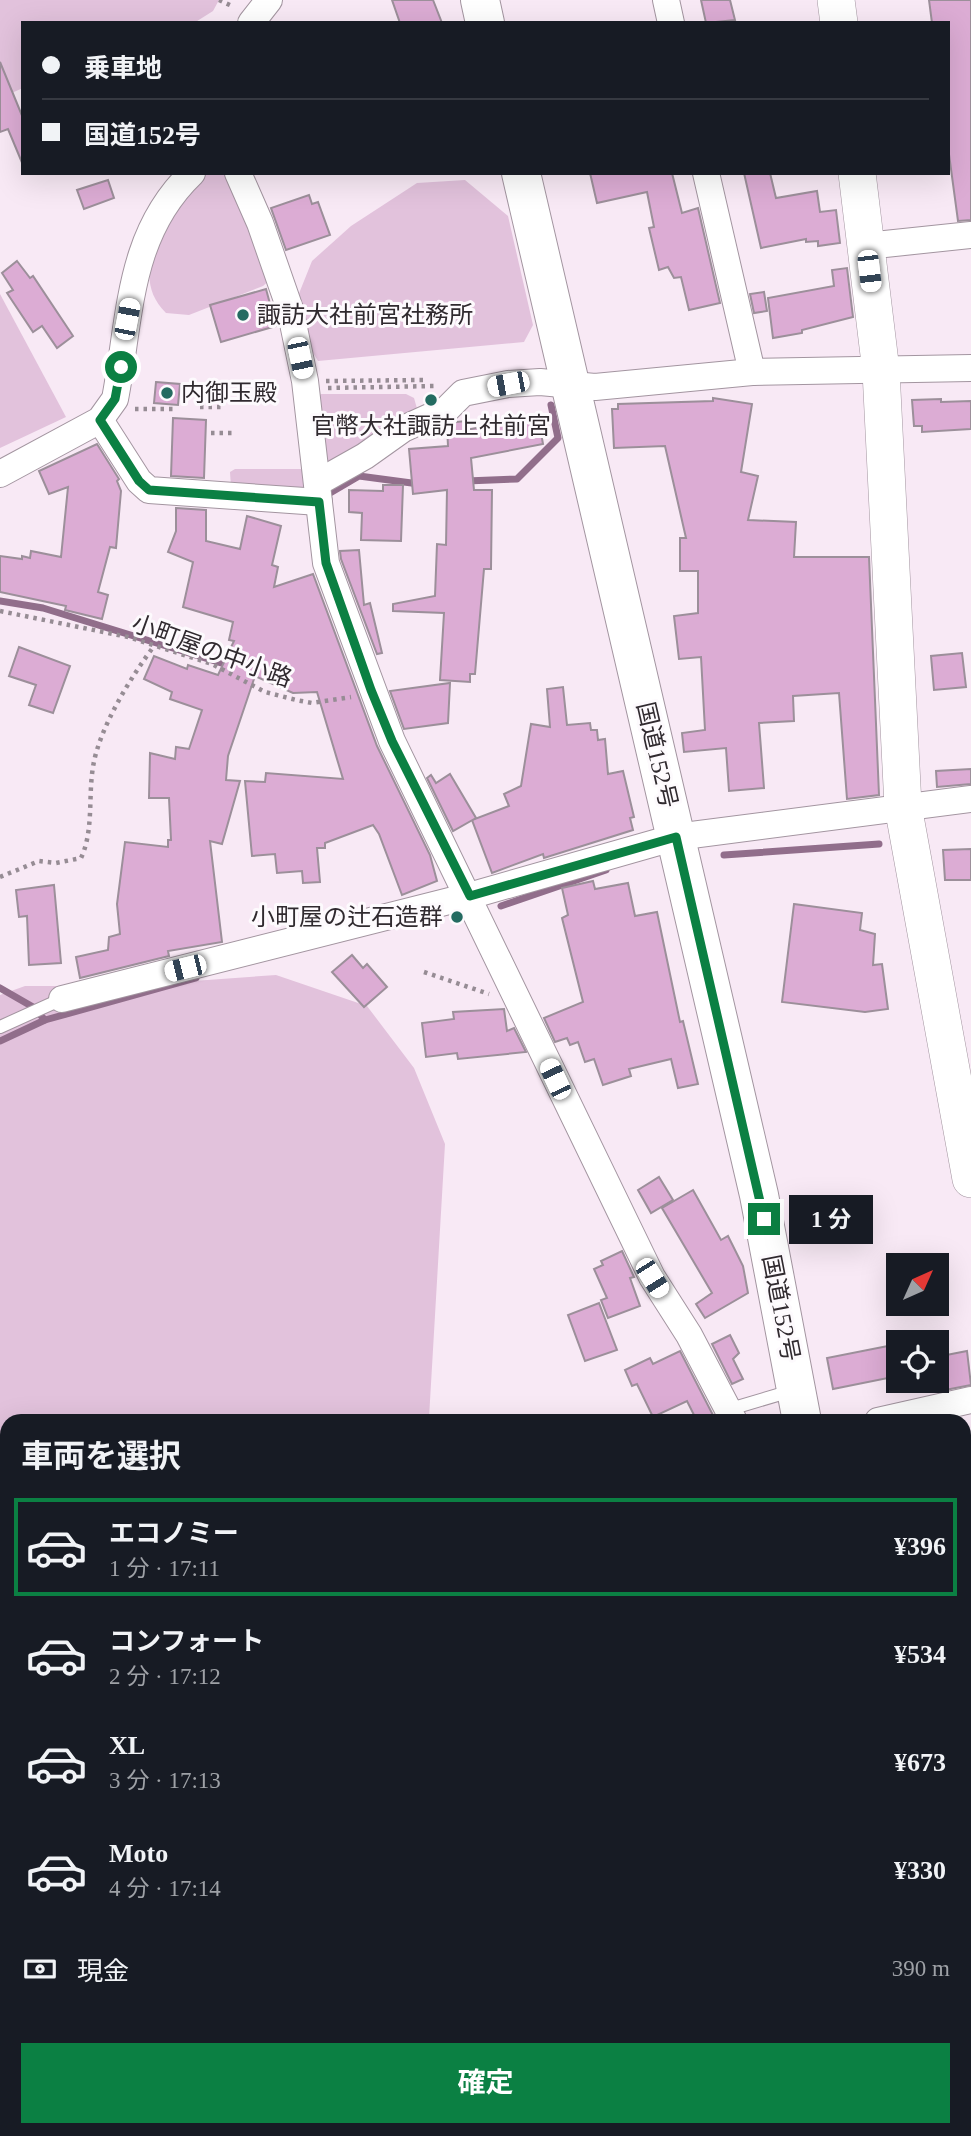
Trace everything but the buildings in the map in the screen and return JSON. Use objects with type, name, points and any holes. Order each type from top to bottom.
[{"type":"main road","points":[[480,0],[485,21]]},
{"type":"main road","name":"国道152号","points":[[521,175],[760,1195],[799,1405]]},
{"type":"street","points":[[253,21],[269,0]]},
{"type":"street","points":[[666,0],[671,21]]},
{"type":"street","points":[[836,0],[839,21]]},
{"type":"street","points":[[0,474],[105,414],[115,399],[139,256],[166,201],[190,175]]},
{"type":"street","points":[[239,175],[260,223],[290,309],[306,385],[326,563],[371,690],[392,741],[470,896],[652,1278],[689,1335],[730,1414]]},
{"type":"street","points":[[706,175],[752,372]]},
{"type":"street","points":[[857,175],[881,371],[903,806],[971,1180]]},
{"type":"street","points":[[866,246],[971,235]]},
{"type":"street","points":[[105,414],[139,481],[149,490],[318,492],[403,429],[447,409],[463,393],[508,384],[572,383],[595,387],[752,372],[971,368]]},
{"type":"street","points":[[57,1002],[470,896],[676,837],[971,799]]},
{"type":"street","points":[[909,1414],[971,1400]]},
{"type":"lane","points":[[0,1027],[57,1002]]},
{"type":"lane","points":[[738,1414],[799,1405]]},
{"type":"path","points":[[306,385],[423,380]]},
{"type":"path","points":[[306,385],[449,386],[463,393]]},
{"type":"path","points":[[201,408],[222,407]]},
{"type":"path","points":[[105,414],[173,409]]},
{"type":"path","points":[[211,433],[236,432]]},
{"type":"path","name":"小町屋の中小路","points":[[0,611],[128,637],[212,664],[265,692],[312,703],[347,698],[371,690]]},
{"type":"path","points":[[0,877],[39,861],[56,863],[81,858],[89,841],[93,766],[99,745],[135,673],[155,646]]},
{"type":"path","points":[[424,972],[520,1004]]},
{"type":"shaded area","points":[[0,0],[219,0],[213,11],[197,21],[21,21],[21,89],[0,98]]},
{"type":"shaded area","points":[[202,175],[235,175],[271,279],[263,286],[189,315],[166,313],[154,297],[150,280],[151,262],[165,227]]},
{"type":"shaded area","points":[[465,180],[508,216],[533,325],[524,342],[318,361],[309,346],[298,296],[312,261],[351,226],[417,183]]},
{"type":"shaded area","points":[[0,294],[66,417],[0,448]]},
{"type":"shaded area","points":[[321,394],[406,394],[414,398],[418,412],[327,468],[315,401]]},
{"type":"shaded area","points":[[235,469],[301,469],[305,473],[307,491],[231,487],[230,472]]},
{"type":"shaded area","points":[[276,975],[367,1006],[414,1068],[445,1144],[429,1414],[0,1414],[0,995],[25,986],[124,986]]},
{"type":"waterway","points":[[466,481],[517,479],[558,438],[551,405]]},
{"type":"waterway","points":[[330,493],[359,476],[419,484]]},
{"type":"waterway","points":[[0,601],[43,608],[231,666]]},
{"type":"waterway","points":[[724,855],[879,844]]},
{"type":"waterway","points":[[501,906],[606,870]]},
{"type":"waterway","points":[[0,988],[33,1007],[45,1020],[196,978]]},
{"type":"waterway","points":[[0,1041],[45,1020]]},
{"type":"place","name":"諏訪大社前宮社務所","points":[[243,315]]},
{"type":"place","name":"内御玉殿","points":[[167,393]]},
{"type":"place","name":"官幣大社諏訪上社前宮","points":[[431,400]]},
{"type":"place","name":"小町屋の辻石造群","points":[[457,917]]},
{"type":"route","points":[[121,367],[115,399],[100,420],[139,481],[149,490],[173,494],[319,502],[326,563],[371,690],[392,741],[470,896],[676,837],[764,1219]]}]
